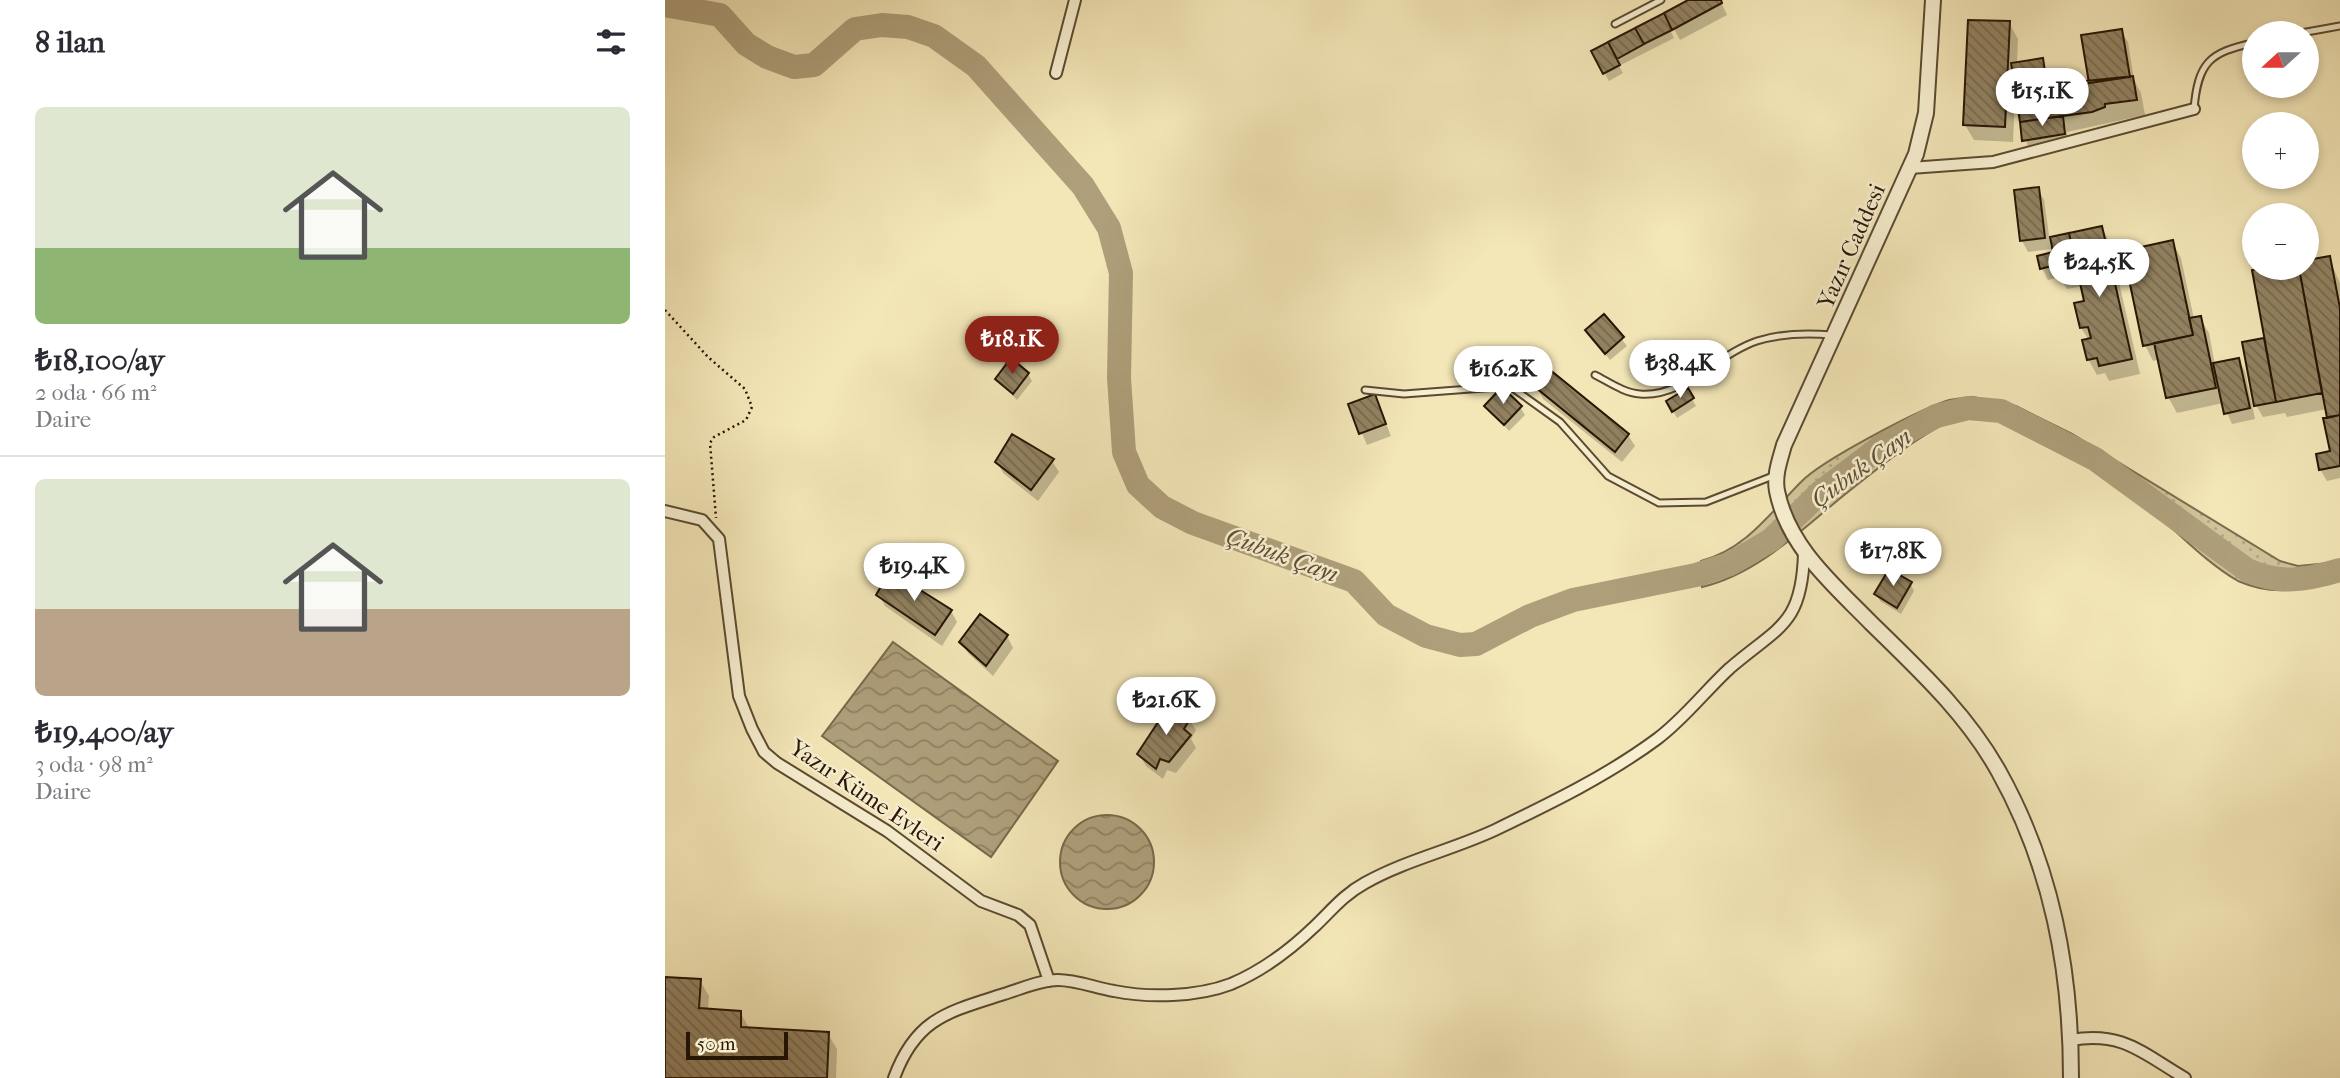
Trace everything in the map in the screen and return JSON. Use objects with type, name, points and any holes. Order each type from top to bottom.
[{"type":"street","points":[[1056,74],[1075,0]]},
{"type":"street","name":"Yazır Caddesi","points":[[1801,548],[1779,501],[1776,475],[1784,445],[1910,168],[1926,113],[1933,0]]},
{"type":"street","points":[[1910,168],[1993,162],[2194,109]]},
{"type":"street","points":[[665,511],[679,512],[702,520],[719,539]]},
{"type":"street","name":"Yazır Küme Evleri","points":[[719,539],[742,712],[764,752],[803,781],[887,831],[981,901],[1024,919],[1049,981]]},
{"type":"street","points":[[894,1078],[901,1058],[925,1028],[943,1014],[1049,981],[1070,981],[1148,995],[1196,992],[1229,985],[1262,969],[1316,926],[1339,899],[1360,886],[1384,873],[1492,831],[1581,787],[1659,737],[1729,669],[1786,623],[1797,605],[1804,580],[1801,548]]},
{"type":"street","points":[[1801,548],[1958,711],[1998,769],[2034,844],[2049,892],[2065,969],[2071,1078]]},
{"type":"street","points":[[2071,1040],[2093,1036],[2122,1041],[2185,1078]]},
{"type":"lane","points":[[1615,24],[1661,0]]},
{"type":"lane","points":[[2319,30],[2340,26]]},
{"type":"lane","points":[[2194,109],[2196,88],[2206,62],[2217,52],[2242,46]]},
{"type":"lane","points":[[1595,375],[1632,392],[1659,393],[1757,341],[1792,334],[1836,335]]},
{"type":"lane","points":[[1365,390],[1404,394],[1510,386],[1573,434],[1608,476],[1659,503],[1706,502],[1729,496],[1776,475]]},
{"type":"path","points":[[665,310],[708,357],[739,383],[749,397],[752,407],[746,421],[714,438],[710,443],[719,539]]},
{"type":"shaded area","points":[[1973,397],[2016,406],[2072,434],[2280,561],[2298,566],[2340,562],[2340,577],[2289,590],[2264,589],[2238,581],[2206,558],[2156,514],[2092,467],[2009,423],[1988,416],[1974,415],[1952,420],[1920,438],[1777,550],[1741,572],[1702,587],[1701,561],[1717,556],[1744,539],[1812,473],[1870,437],[1913,415],[1949,400]]},
{"type":"water","points":[[893,642],[1058,761],[991,857],[822,736]]},
{"type":"water","points":[[1107,815],[1125,818],[1140,829],[1151,844],[1154,862],[1151,880],[1140,895],[1125,906],[1107,909],[1089,906],[1074,895],[1063,880],[1060,862],[1063,844],[1074,829],[1089,818]]},
{"type":"building","points":[[1688,0],[1721,0],[1722,3],[1672,30],[1664,13]]},
{"type":"building","points":[[1664,13],[1672,30],[1644,44],[1635,28]]},
{"type":"building","points":[[1968,20],[2010,21],[2005,127],[1963,125]]},
{"type":"building","points":[[1635,28],[1644,44],[1617,59],[1608,42]]},
{"type":"building","points":[[2122,29],[2130,77],[2089,83],[2081,35]]},
{"type":"building","points":[[1608,42],[1620,65],[1603,74],[1591,51]]},
{"type":"building","points":[[2043,58],[2047,85],[2133,76],[2137,100],[2105,104],[2105,107],[2092,112],[2020,122],[2011,63]]},
{"type":"building","points":[[2063,116],[2065,134],[2022,141],[2020,122]]},
{"type":"building","points":[[2039,187],[2045,238],[2020,241],[2014,190]]},
{"type":"building","points":[[2102,226],[2132,359],[2099,366],[2097,358],[2087,360],[2082,340],[2091,338],[2088,327],[2080,328],[2074,303],[2084,301],[2069,233]]},
{"type":"building","points":[[2069,233],[2078,274],[2059,278],[2056,265],[2040,269],[2037,256],[2053,252],[2050,237]]},
{"type":"building","points":[[2173,240],[2193,335],[2143,346],[2123,251]]},
{"type":"building","points":[[2330,256],[2340,308],[2340,415],[2327,418],[2301,280],[2319,280],[2319,258]]},
{"type":"building","points":[[2254,280],[2301,280],[2322,393],[2276,402]]},
{"type":"building","points":[[1604,314],[1624,337],[1605,354],[1585,330]]},
{"type":"building","points":[[2201,316],[2216,388],[2166,398],[2154,343],[2193,335],[2189,318]]},
{"type":"building","points":[[2264,338],[2276,402],[2254,406],[2242,342]]},
{"type":"building","points":[[1011,358],[1029,373],[1013,394],[995,379]]},
{"type":"building","points":[[2239,358],[2250,408],[2224,414],[2213,363]]},
{"type":"building","points":[[1549,369],[1629,434],[1615,452],[1535,387]]},
{"type":"building","points":[[1502,387],[1522,406],[1504,425],[1484,406]]},
{"type":"building","points":[[1688,388],[1694,398],[1672,412],[1666,401]]},
{"type":"building","points":[[1375,394],[1386,424],[1359,434],[1348,404]]},
{"type":"building","points":[[2340,415],[2340,466],[2319,470],[2316,454],[2330,451],[2323,418]]},
{"type":"building","points":[[1012,434],[1054,459],[1031,490],[995,462]]},
{"type":"building","points":[[1889,569],[1912,582],[1897,608],[1874,594]]},
{"type":"building","points":[[890,571],[952,610],[935,635],[876,595]]},
{"type":"building","points":[[980,614],[1008,635],[986,666],[959,642]]},
{"type":"building","points":[[1170,704],[1191,717],[1184,729],[1191,735],[1169,762],[1160,759],[1156,769],[1137,754]]},
{"type":"building","points":[[665,977],[701,979],[699,1008],[741,1011],[741,1027],[829,1032],[827,1078],[665,1078]]},
{"type":"waterway","name":"Çubuk Çayı","points":[[665,5],[720,15],[746,44],[767,57],[794,67],[814,65],[855,29],[882,25],[908,27],[934,36],[976,66],[1083,186],[1109,228],[1121,273],[1119,378],[1124,452],[1138,485],[1162,507],[1193,523],[1354,581],[1386,615],[1426,636],[1460,645],[1476,644],[1530,616],[1573,600],[1696,575],[1730,564],[1771,540],[1822,491],[1883,445],[1936,416],[1968,408],[2001,411],[2095,459],[2247,570],[2282,579],[2316,576],[2340,570]]}]
